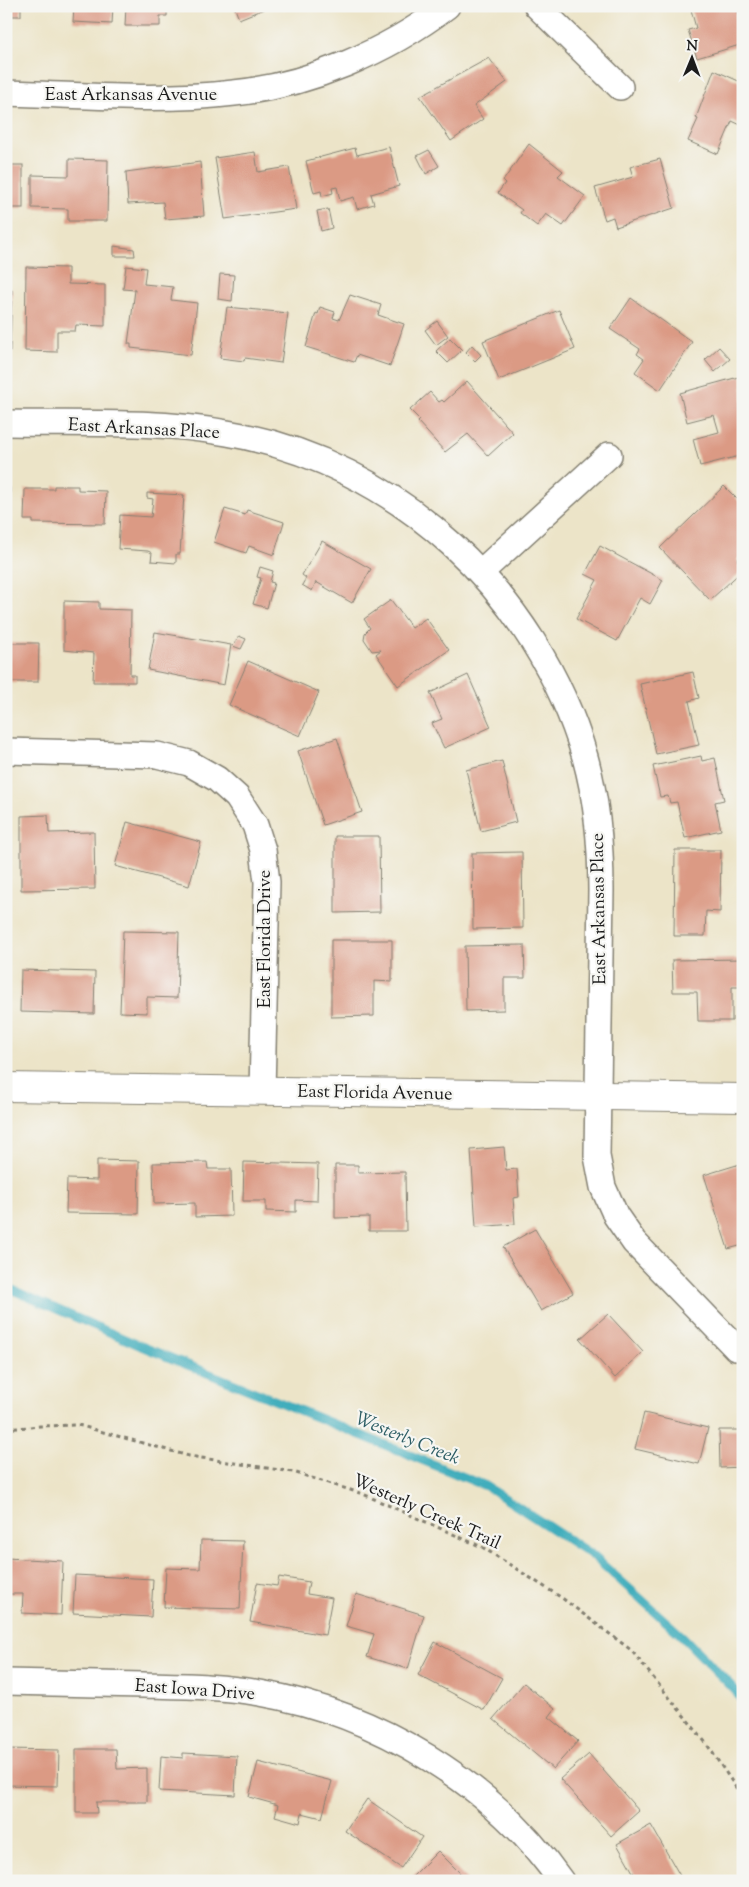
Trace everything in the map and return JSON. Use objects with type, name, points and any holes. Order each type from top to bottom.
[{"type":"street","name":"East Arkansas Avenue","points":[[6,93],[188,97],[235,93],[282,84],[350,62],[393,41],[446,6]]},
{"type":"street","points":[[537,6],[620,87]]},
{"type":"street","name":"East Arkansas Place","points":[[6,423],[181,427],[228,433],[274,444],[319,459],[383,491],[422,518],[482,572],[526,628],[550,669],[570,712],[589,776],[595,804],[601,861],[597,1156],[603,1187],[616,1216],[634,1242],[736,1348]]},
{"type":"street","points":[[482,572],[609,455]]},
{"type":"street","name":"East Florida Drive","points":[[6,751],[157,754],[189,763],[217,779],[236,797],[258,833],[263,850],[267,882],[262,1091]]},
{"type":"street","name":"East Florida Avenue","points":[[6,1087],[743,1098]]},
{"type":"street","name":"East Iowa Drive","points":[[6,1682],[211,1687],[269,1695],[310,1705],[348,1718],[403,1743],[446,1769],[486,1799],[522,1834],[561,1881]]},
{"type":"path","name":"Westerly Creek Trail","points":[[6,1429],[78,1425],[189,1456],[293,1472],[363,1494],[482,1547],[562,1598],[631,1650],[706,1743],[743,1798]]},
{"type":"building","points":[[6,6],[21,6],[21,16],[6,16]]},
{"type":"building","points":[[74,6],[113,6],[112,24],[73,22]]},
{"type":"building","points":[[126,6],[203,6],[203,9],[167,10],[167,16],[160,16],[160,26],[125,26]]},
{"type":"building","points":[[234,6],[271,6],[239,19]]},
{"type":"building","points":[[690,6],[736,6],[743,27],[743,44],[697,58],[688,30],[696,28]]},
{"type":"building","points":[[489,58],[507,82],[474,106],[483,119],[451,141],[420,96]]},
{"type":"building","points":[[714,70],[743,83],[743,126],[732,121],[718,154],[688,141],[698,119],[696,118]]},
{"type":"building","points":[[529,144],[563,171],[558,176],[585,196],[563,226],[546,214],[537,226],[520,213],[522,210],[498,193],[505,183],[503,181]]},
{"type":"building","points":[[389,147],[399,186],[371,194],[374,204],[357,209],[354,197],[340,201],[337,187],[332,188],[333,193],[322,196],[321,191],[314,193],[306,161],[355,148],[357,155]]},
{"type":"building","points":[[429,150],[439,166],[426,174],[417,156]]},
{"type":"building","points":[[255,152],[258,172],[289,167],[296,209],[225,219],[215,158]]},
{"type":"building","points":[[69,159],[108,160],[107,221],[68,221],[68,209],[32,208],[32,175],[69,176]]},
{"type":"building","points":[[660,159],[674,208],[616,227],[613,217],[605,220],[595,188],[633,177],[630,167]]},
{"type":"building","points":[[200,162],[204,216],[165,219],[163,202],[128,204],[126,172]]},
{"type":"building","points":[[6,165],[23,165],[23,208],[6,208]]},
{"type":"building","points":[[328,209],[332,228],[321,231],[317,211]]},
{"type":"building","points":[[114,246],[134,249],[135,256],[114,256]]},
{"type":"building","points":[[126,266],[146,268],[144,284],[173,287],[171,300],[197,303],[191,355],[131,348],[131,344],[128,344],[135,290],[123,289]]},
{"type":"building","points":[[26,267],[68,268],[68,284],[105,285],[105,326],[76,325],[75,331],[57,331],[57,352],[25,351]]},
{"type":"building","points":[[220,274],[234,275],[232,301],[218,299]]},
{"type":"building","points":[[6,289],[12,290],[10,351],[6,351]]},
{"type":"building","points":[[350,295],[381,305],[378,315],[404,324],[390,366],[357,355],[354,362],[306,347],[316,313],[318,314],[320,307],[335,312],[333,318],[339,320]]},
{"type":"building","points":[[631,298],[692,342],[660,390],[635,372],[644,359],[637,354],[640,349],[610,329]]},
{"type":"building","points":[[227,307],[288,313],[281,363],[245,358],[244,361],[220,358]]},
{"type":"building","points":[[559,310],[575,349],[499,380],[483,341]]},
{"type":"building","points":[[437,321],[448,336],[436,345],[425,330]]},
{"type":"building","points":[[450,338],[462,350],[448,363],[436,351]]},
{"type":"building","points":[[472,345],[481,355],[475,361],[466,352]]},
{"type":"building","points":[[719,347],[730,359],[715,372],[705,360]]},
{"type":"building","points":[[742,376],[743,455],[700,466],[693,439],[719,432],[714,415],[687,422],[680,393]]},
{"type":"building","points":[[467,381],[513,433],[488,456],[468,434],[445,452],[418,422],[420,420],[410,410],[430,392],[439,402],[442,400],[444,402]]},
{"type":"building","points":[[54,486],[78,486],[78,490],[106,491],[105,524],[33,523],[33,520],[24,520],[25,489],[54,489]]},
{"type":"building","points":[[724,486],[743,505],[743,554],[737,560],[743,566],[743,570],[710,600],[660,548]]},
{"type":"building","points":[[6,488],[10,488],[10,522],[6,522]]},
{"type":"building","points":[[147,493],[184,495],[180,554],[176,554],[176,563],[151,561],[152,553],[148,551],[118,549],[120,515],[151,517],[153,499],[147,498]]},
{"type":"building","points":[[225,509],[245,515],[247,510],[284,522],[274,555],[249,546],[246,553],[214,542]]},
{"type":"building","points":[[322,541],[371,569],[352,603],[316,582],[312,591],[302,585],[306,578],[302,575]]},
{"type":"building","points":[[600,546],[663,580],[650,604],[640,598],[617,641],[576,619],[597,580],[585,574]]},
{"type":"building","points":[[260,567],[273,571],[270,582],[274,583],[267,608],[253,604],[261,578],[257,577]]},
{"type":"building","points":[[391,600],[412,628],[426,618],[449,650],[398,686],[376,654],[381,650],[372,651],[364,639],[365,633],[370,628],[364,619]]},
{"type":"building","points":[[64,601],[99,602],[99,609],[131,610],[130,675],[135,675],[135,682],[93,682],[94,653],[64,650]]},
{"type":"building","points":[[155,632],[231,645],[224,685],[148,670]]},
{"type":"building","points":[[239,636],[246,639],[241,649],[233,646]]},
{"type":"building","points":[[6,643],[39,643],[38,682],[6,682]]},
{"type":"building","points":[[248,661],[319,692],[300,736],[229,705]]},
{"type":"building","points":[[693,672],[699,698],[689,701],[699,745],[656,754],[640,684]]},
{"type":"building","points":[[468,675],[491,727],[444,748],[432,723],[442,719],[430,693]]},
{"type":"building","points":[[337,738],[362,812],[323,825],[298,751]]},
{"type":"building","points":[[701,756],[702,761],[715,758],[724,800],[715,802],[721,830],[685,838],[677,802],[670,803],[668,796],[660,797],[653,766]]},
{"type":"building","points":[[502,761],[516,822],[481,831],[466,770]]},
{"type":"building","points":[[48,815],[49,833],[94,832],[95,889],[21,890],[21,816]]},
{"type":"building","points":[[127,822],[201,842],[189,886],[115,866]]},
{"type":"building","points":[[335,836],[379,836],[380,912],[335,913]]},
{"type":"building","points":[[675,850],[721,850],[720,912],[706,911],[705,936],[674,936]]},
{"type":"building","points":[[522,852],[523,928],[473,929],[472,853]]},
{"type":"building","points":[[123,931],[179,932],[177,998],[147,997],[147,1013],[120,1012]]},
{"type":"building","points":[[331,940],[392,940],[392,982],[374,981],[374,1016],[331,1017]]},
{"type":"building","points":[[524,945],[525,978],[504,978],[504,1010],[466,1011],[465,946]]},
{"type":"building","points":[[743,959],[743,987],[732,987],[732,1021],[698,1021],[697,992],[673,992],[672,960]]},
{"type":"building","points":[[21,970],[95,972],[94,1014],[20,1012]]},
{"type":"building","points":[[504,1147],[506,1170],[517,1169],[519,1197],[513,1198],[515,1224],[476,1227],[471,1150]]},
{"type":"building","points":[[97,1160],[139,1161],[138,1214],[66,1213],[67,1179],[97,1180]]},
{"type":"building","points":[[207,1162],[208,1169],[231,1169],[232,1216],[195,1217],[195,1203],[154,1204],[153,1163]]},
{"type":"building","points":[[244,1162],[318,1164],[317,1201],[296,1200],[296,1212],[266,1211],[266,1201],[243,1201]]},
{"type":"building","points":[[740,1164],[743,1172],[743,1245],[728,1249],[704,1175]]},
{"type":"building","points":[[335,1165],[358,1165],[358,1173],[405,1172],[406,1231],[369,1231],[369,1217],[335,1218]]},
{"type":"building","points":[[535,1229],[573,1293],[541,1311],[503,1247]]},
{"type":"building","points":[[608,1314],[643,1352],[615,1378],[580,1339]]},
{"type":"building","points":[[644,1413],[708,1428],[699,1464],[635,1449]]},
{"type":"building","points":[[719,1430],[743,1430],[743,1467],[720,1468]]},
{"type":"building","points":[[201,1540],[243,1541],[240,1609],[164,1607],[166,1568],[200,1569]]},
{"type":"building","points":[[6,1558],[63,1561],[61,1615],[22,1613],[23,1594],[6,1594]]},
{"type":"building","points":[[75,1575],[153,1579],[151,1617],[73,1613]]},
{"type":"building","points":[[279,1577],[309,1582],[307,1594],[332,1598],[325,1635],[250,1622],[257,1583],[277,1586]]},
{"type":"building","points":[[356,1594],[424,1615],[408,1669],[367,1657],[374,1634],[346,1626]]},
{"type":"building","points":[[435,1642],[502,1678],[484,1710],[418,1675]]},
{"type":"building","points":[[524,1683],[555,1709],[549,1717],[578,1741],[553,1769],[493,1719]]},
{"type":"building","points":[[6,1749],[59,1750],[58,1786],[6,1785]]},
{"type":"building","points":[[76,1749],[116,1749],[117,1769],[147,1768],[147,1802],[96,1802],[97,1813],[76,1813]]},
{"type":"building","points":[[183,1753],[237,1756],[235,1795],[159,1791],[161,1756],[183,1758]]},
{"type":"building","points":[[589,1754],[639,1811],[611,1836],[560,1779]]},
{"type":"building","points":[[258,1762],[332,1781],[322,1818],[302,1813],[300,1823],[275,1816],[278,1805],[249,1797]]},
{"type":"building","points":[[367,1799],[422,1837],[401,1868],[345,1831]]},
{"type":"building","points":[[651,1825],[683,1881],[638,1881],[617,1844]]},
{"type":"building","points":[[438,1851],[468,1881],[408,1881]]},
{"type":"waterway","name":"Westerly Creek","points":[[6,1287],[141,1346],[486,1486],[592,1555],[682,1636],[736,1691],[743,1703]]}]
